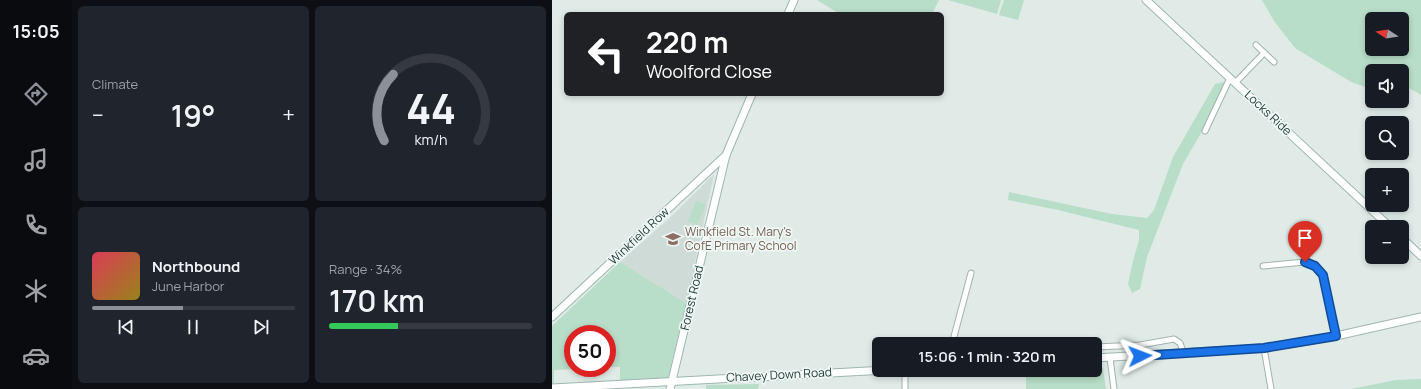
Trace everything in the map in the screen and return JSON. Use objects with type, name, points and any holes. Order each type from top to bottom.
[{"type":"main road","points":[[789,12],[794,0]]},
{"type":"main road","name":"Locks Ride","points":[[1146,0],[1382,220]]},
{"type":"main road","name":"Forest Road","points":[[670,389],[726,155],[751,96]]},
{"type":"main road","name":"Winkfield Row","points":[[552,316],[726,155]]},
{"type":"main road","points":[[1409,245],[1421,256]]},
{"type":"main road","points":[[1102,358],[1264,348],[1336,336],[1421,317]]},
{"type":"main road","name":"Chavey Down Road","points":[[552,388],[872,371]]},
{"type":"street","points":[[1256,45],[1274,62]]},
{"type":"street","points":[[1205,131],[1233,81],[1264,53]]},
{"type":"street","points":[[1262,266],[1305,262],[1315,266],[1323,275],[1336,336]]},
{"type":"street","points":[[954,337],[971,273]]},
{"type":"street","points":[[1102,347],[1140,345],[1174,340],[1180,343],[1184,354]]},
{"type":"street","points":[[1264,348],[1271,389]]},
{"type":"street","points":[[1110,358],[1114,389]]},
{"type":"street","points":[[904,377],[905,389]]},
{"type":"shaded area","name":"Winkfield St. Mary's CofE Primary School","points":[[714,174],[686,303],[620,262],[672,216]]},
{"type":"green space","points":[[817,0],[939,0],[933,12],[837,12]]},
{"type":"green space","points":[[948,0],[1001,0],[997,14]]},
{"type":"green space","points":[[1004,0],[1024,0],[1018,20],[999,15]]},
{"type":"green space","points":[[1262,0],[1421,0],[1421,95],[1409,88],[1409,64],[1365,64],[1365,87],[1351,82],[1295,48],[1274,21]]},
{"type":"green space","points":[[1224,82],[1225,92],[1183,164],[1147,257],[1140,289],[1132,293],[1128,284],[1139,240],[1139,230],[1058,210],[1008,200],[1009,192],[1112,214],[1147,218],[1154,210],[1173,157],[1215,84]]},
{"type":"green space","points":[[696,201],[706,205],[697,225],[688,221]]},
{"type":"green space","points":[[620,262],[686,303],[668,378],[620,381],[620,367],[616,367],[616,325],[564,325],[564,369],[554,370],[554,384],[552,384],[552,326]]},
{"type":"green space","points":[[1102,368],[1106,389],[1026,389],[1026,377],[1102,377]]},
{"type":"green space","points":[[1421,379],[1421,389],[1351,389],[1396,380]]},
{"type":"green space","points":[[759,384],[758,389],[706,389],[706,385]]},
{"type":"place","name":"Winkfield St. Mary's CofE Primary School","points":[[673,239]]},
{"type":"route","points":[[1140,356],[1264,348],[1336,336],[1323,275],[1315,266],[1305,262]]}]
